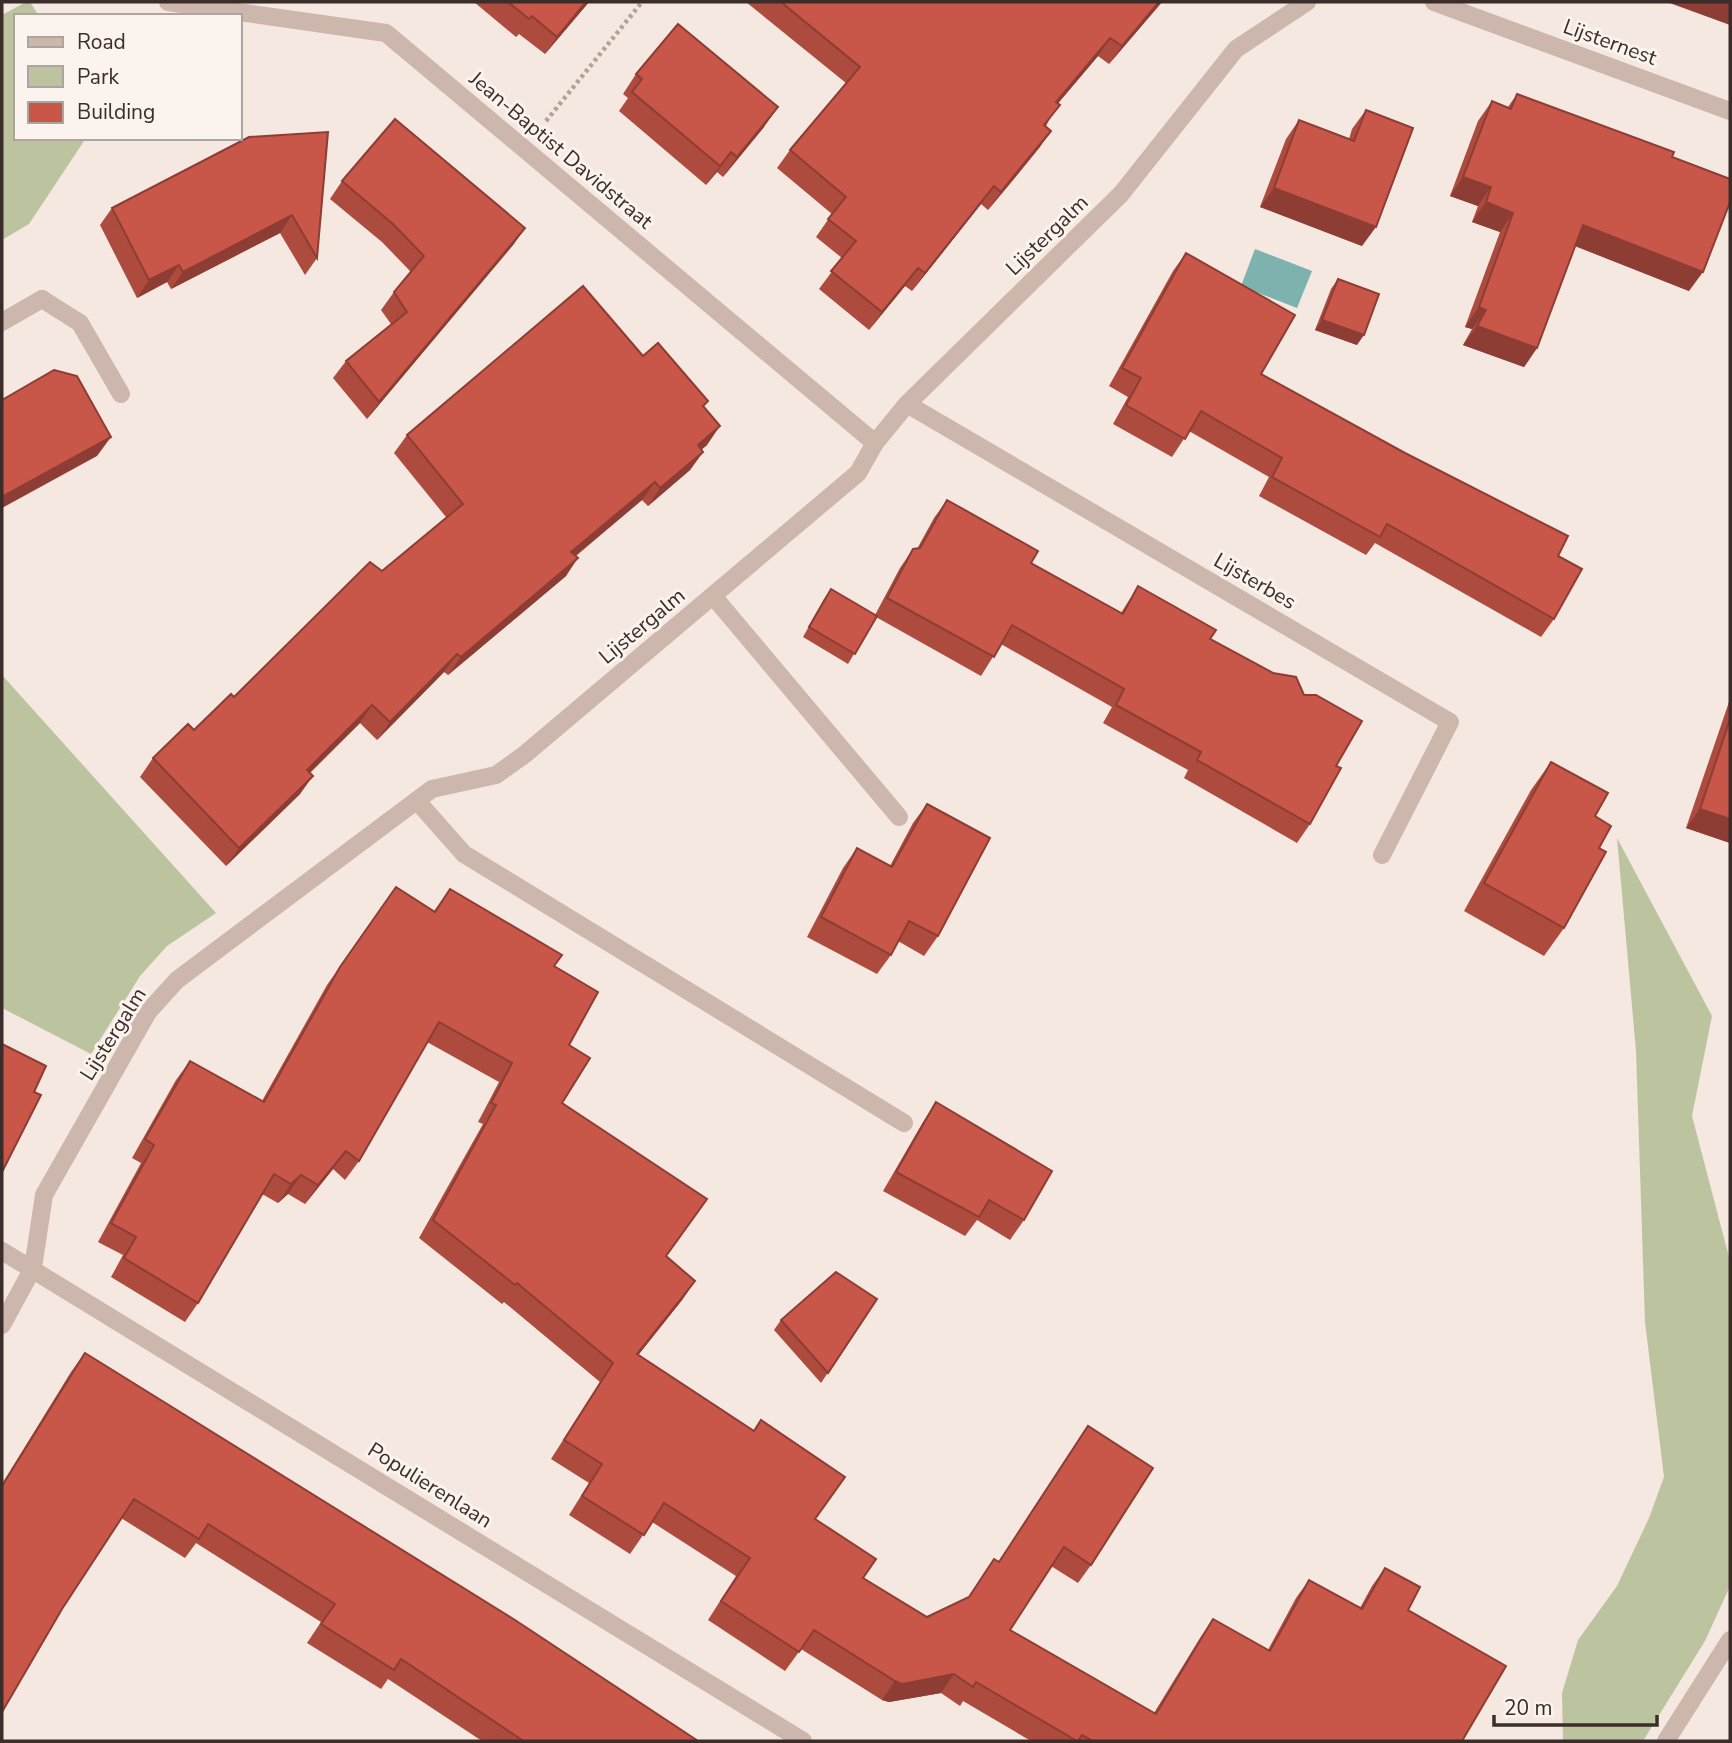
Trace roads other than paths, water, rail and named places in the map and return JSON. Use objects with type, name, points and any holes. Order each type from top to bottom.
[{"type":"street","name":"Jean-Baptist Davidstraat","points":[[167,2],[386,33],[875,443]]},
{"type":"street","name":"Lijstergalm","points":[[2,1325],[33,1268],[44,1195],[148,1012],[177,980],[432,789],[496,775],[524,755],[858,473],[875,443],[907,404],[1121,194],[1236,48],[1307,2]]},
{"type":"street","name":"Lijsternest","points":[[1434,2],[1730,111]]},
{"type":"street","points":[[2,322],[42,299],[80,323],[121,394]]},
{"type":"street","name":"Lijsterbes","points":[[907,404],[1450,722],[1382,855]]},
{"type":"street","points":[[713,596],[899,817]]},
{"type":"street","points":[[417,801],[464,854],[904,1123]]},
{"type":"street","points":[[2,1251],[33,1268]]},
{"type":"street","name":"Populierenlaan","points":[[33,1268],[803,1741]]},
{"type":"street","points":[[1666,1741],[1730,1640]]},
{"type":"water","points":[[1255,249],[1312,271],[1297,308],[1241,286]]}]
